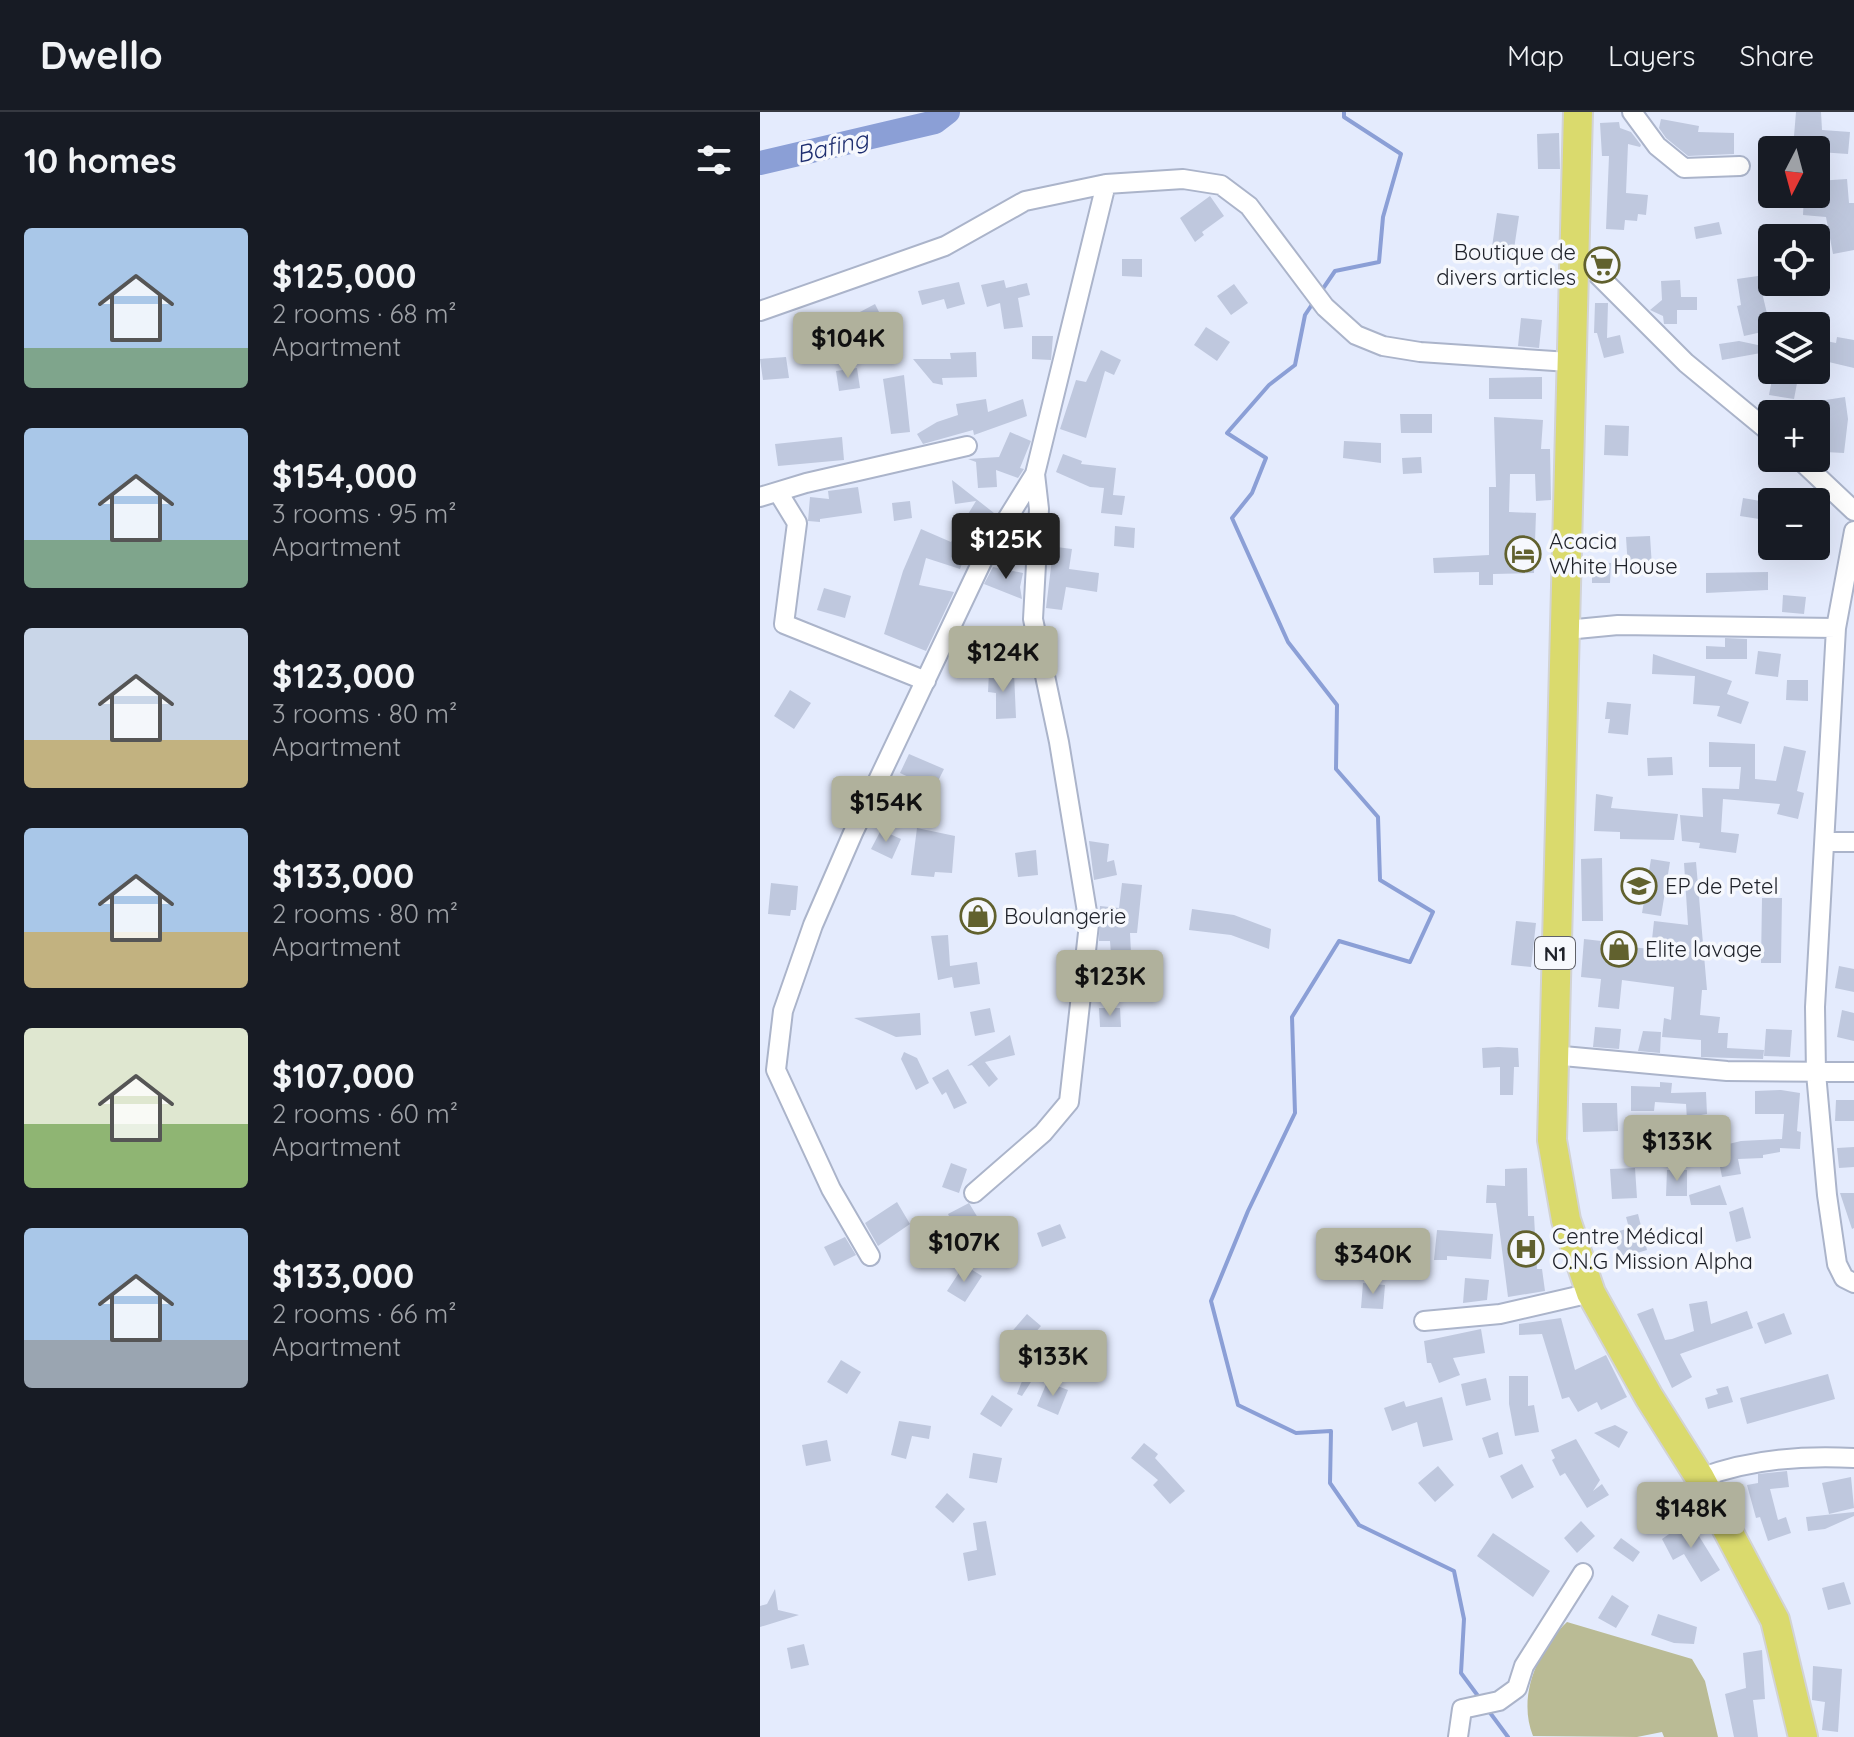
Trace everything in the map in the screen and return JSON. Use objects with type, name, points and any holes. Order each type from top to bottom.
[{"type":"highway","name":"N1","points":[[1578,112],[1569,362],[1566,630],[1552,1140],[1566,1220],[1591,1293],[1649,1397],[1700,1478],[1775,1620],[1803,1737]]},
{"type":"street","points":[[1632,112],[1657,146],[1684,168],[1740,166]]},
{"type":"street","points":[[760,311],[945,246],[1025,201],[1106,184],[1183,179],[1221,185],[1249,206],[1325,307],[1356,335],[1383,346],[1420,352],[1569,362]]},
{"type":"street","points":[[870,1256],[768,1075],[783,1011],[813,925],[986,553],[1035,474],[1106,184]]},
{"type":"street","points":[[1575,252],[1686,363],[1758,422]]},
{"type":"street","points":[[765,493],[967,446]]},
{"type":"street","points":[[1813,472],[1854,511]]},
{"type":"street","points":[[974,1193],[1043,1133],[1069,1102],[1089,924],[1059,742],[1033,619],[1039,509],[1035,474]]},
{"type":"street","points":[[765,493],[797,523],[784,624],[926,681]]},
{"type":"street","points":[[1854,531],[1836,628],[1815,1007],[1816,1073],[1837,1264],[1844,1278],[1854,1283]]},
{"type":"street","points":[[1566,630],[1618,625],[1836,628]]},
{"type":"street","points":[[1825,842],[1854,842]]},
{"type":"street","points":[[1552,1055],[1727,1071],[1854,1072]]},
{"type":"street","points":[[1424,1321],[1500,1314],[1591,1293]]},
{"type":"street","points":[[1700,1478],[1732,1466],[1806,1455],[1854,1458]]},
{"type":"street","points":[[1458,1737],[1462,1709],[1499,1701],[1517,1688],[1524,1666],[1583,1573]]},
{"type":"green space","points":[[1567,1622],[1692,1659],[1705,1681],[1718,1737],[1664,1737],[1662,1732],[1637,1737],[1533,1736],[1527,1705],[1533,1674],[1547,1646]]},
{"type":"building","points":[[1796,112],[1821,112],[1822,130],[1850,132],[1848,154],[1830,153],[1830,136],[1794,136]]},
{"type":"building","points":[[1661,119],[1699,126],[1698,132],[1734,133],[1734,154],[1688,156],[1666,138],[1659,128]]},
{"type":"building","points":[[1619,122],[1620,128],[1631,132],[1641,145],[1628,144],[1626,193],[1648,195],[1646,215],[1638,214],[1637,221],[1625,220],[1624,230],[1606,229],[1609,156],[1602,156],[1600,123]]},
{"type":"building","points":[[1559,133],[1560,169],[1538,169],[1537,134]]},
{"type":"building","points":[[1847,179],[1849,203],[1854,203],[1854,250],[1833,254],[1830,224],[1826,217],[1803,215],[1803,208],[1830,208],[1830,180]]},
{"type":"building","points":[[1210,196],[1224,216],[1202,232],[1204,235],[1195,242],[1180,218]]},
{"type":"building","points":[[1497,213],[1519,216],[1512,262],[1490,260]]},
{"type":"building","points":[[1719,222],[1722,234],[1696,239],[1694,227]]},
{"type":"building","points":[[1122,259],[1142,259],[1142,277],[1122,276]]},
{"type":"building","points":[[1758,276],[1758,296],[1763,296],[1767,312],[1758,312],[1758,333],[1744,336],[1737,306],[1741,305],[1737,279]]},
{"type":"building","points":[[1004,280],[1006,288],[1027,283],[1030,295],[1018,298],[1023,327],[1004,329],[1000,303],[987,307],[981,285]]},
{"type":"building","points":[[1680,280],[1681,297],[1697,297],[1697,310],[1677,310],[1677,324],[1664,324],[1663,316],[1650,310],[1662,300],[1661,281]]},
{"type":"building","points":[[959,282],[965,304],[947,309],[944,299],[922,305],[918,291]]},
{"type":"building","points":[[1234,284],[1248,303],[1231,315],[1217,296]]},
{"type":"building","points":[[1595,303],[1608,303],[1607,338],[1620,335],[1624,353],[1604,358],[1597,333],[1594,333]]},
{"type":"building","points":[[875,304],[887,328],[872,332],[870,323],[866,325],[860,312]]},
{"type":"building","points":[[1521,318],[1542,320],[1539,348],[1518,346]]},
{"type":"building","points":[[828,319],[833,341],[808,347],[803,325]]},
{"type":"building","points":[[1206,327],[1230,342],[1217,361],[1194,345]]},
{"type":"building","points":[[1032,336],[1053,336],[1051,360],[1032,359]]},
{"type":"building","points":[[1837,337],[1854,340],[1854,368],[1830,362],[1830,342],[1836,343]]},
{"type":"building","points":[[1739,341],[1758,345],[1758,354],[1722,360],[1719,344]]},
{"type":"building","points":[[1101,350],[1121,360],[1114,375],[1105,371],[1086,438],[1060,429],[1076,380],[1086,382]]},
{"type":"building","points":[[976,352],[977,377],[942,378],[943,385],[933,383],[913,359],[951,359],[950,353]]},
{"type":"building","points":[[786,357],[789,378],[763,380],[760,359]]},
{"type":"building","points":[[857,368],[860,388],[839,391],[836,371]]},
{"type":"building","points":[[904,375],[910,432],[891,434],[883,379]]},
{"type":"building","points":[[1542,377],[1542,399],[1489,399],[1489,378]]},
{"type":"building","points":[[1771,384],[1797,384],[1794,399],[1769,395]]},
{"type":"building","points":[[1845,397],[1848,419],[1844,453],[1830,452],[1830,400],[1826,400]]},
{"type":"building","points":[[986,399],[988,412],[1023,399],[1027,416],[974,435],[973,430],[923,444],[917,434],[937,422],[958,415],[956,404]]},
{"type":"building","points":[[1400,414],[1432,414],[1432,433],[1401,433]]},
{"type":"building","points":[[1494,417],[1543,420],[1541,449],[1550,449],[1551,500],[1536,501],[1535,474],[1510,474],[1509,512],[1536,513],[1534,573],[1493,574],[1493,585],[1479,585],[1479,572],[1434,573],[1433,558],[1489,555],[1489,487],[1496,487]]},
{"type":"building","points":[[1605,425],[1629,426],[1628,456],[1604,455]]},
{"type":"building","points":[[1010,432],[1031,441],[1020,468],[1024,469],[1018,478],[996,470],[997,487],[978,488],[976,462],[968,459],[999,457]]},
{"type":"building","points":[[842,437],[844,460],[778,466],[775,444]]},
{"type":"building","points":[[1344,441],[1381,443],[1381,463],[1343,458]]},
{"type":"building","points":[[1063,454],[1082,461],[1081,464],[1116,468],[1113,495],[1125,496],[1122,515],[1101,513],[1104,488],[1090,487],[1056,472]]},
{"type":"building","points":[[1421,457],[1422,473],[1403,474],[1402,458]]},
{"type":"building","points":[[952,480],[994,513],[972,539],[960,569],[926,558],[919,585],[954,592],[926,651],[884,634],[903,571],[921,529],[951,542],[976,501],[955,504]]},
{"type":"building","points":[[858,487],[862,513],[820,519],[820,522],[808,521],[810,497],[829,499],[828,491]]},
{"type":"building","points":[[1743,498],[1758,501],[1758,519],[1740,516]]},
{"type":"building","points":[[910,501],[912,518],[894,521],[892,503]]},
{"type":"building","points":[[1115,526],[1135,528],[1134,548],[1114,546]]},
{"type":"building","points":[[1650,536],[1652,567],[1628,568],[1626,537]]},
{"type":"building","points":[[1049,546],[1072,549],[1069,569],[1099,573],[1097,592],[1066,587],[1062,610],[1046,608],[1052,559],[1048,558]]},
{"type":"building","points":[[1592,562],[1611,563],[1610,583],[1592,583]]},
{"type":"building","points":[[993,567],[1023,573],[1020,587],[1022,599],[984,584]]},
{"type":"building","points":[[1768,572],[1768,590],[1706,593],[1706,573]]},
{"type":"building","points":[[824,588],[851,596],[845,618],[817,610]]},
{"type":"building","points":[[1783,595],[1806,597],[1804,614],[1782,612]]},
{"type":"building","points":[[1725,638],[1747,639],[1747,659],[1706,659],[1706,646],[1725,647]]},
{"type":"building","points":[[1758,651],[1781,654],[1778,677],[1755,674]]},
{"type":"building","points":[[1653,654],[1732,681],[1727,694],[1749,702],[1741,724],[1717,716],[1720,706],[1693,704],[1695,676],[1652,674]]},
{"type":"building","points":[[989,672],[1014,673],[1016,718],[996,719],[996,693],[988,692]]},
{"type":"building","points":[[1787,680],[1808,680],[1808,701],[1786,700]]},
{"type":"building","points":[[790,690],[811,703],[794,729],[774,716]]},
{"type":"building","points":[[1607,702],[1631,704],[1628,735],[1608,733],[1610,719],[1605,719]]},
{"type":"building","points":[[1709,742],[1755,744],[1755,779],[1776,781],[1784,746],[1806,751],[1797,791],[1804,793],[1798,819],[1777,814],[1780,804],[1723,799],[1721,832],[1739,834],[1736,853],[1699,848],[1700,843],[1682,841],[1680,815],[1703,817],[1702,788],[1739,789],[1741,767],[1709,767]]},
{"type":"building","points":[[909,754],[944,769],[934,789],[900,773]]},
{"type":"building","points":[[1672,757],[1673,775],[1648,776],[1647,758]]},
{"type":"building","points":[[1596,794],[1613,797],[1611,808],[1678,814],[1674,840],[1620,839],[1620,832],[1594,831]]},
{"type":"building","points":[[917,828],[955,836],[952,873],[935,872],[934,877],[911,875]]},
{"type":"building","points":[[881,830],[901,839],[892,859],[871,849]]},
{"type":"building","points":[[1089,841],[1109,844],[1107,862],[1114,860],[1117,875],[1094,880]]},
{"type":"building","points":[[1036,850],[1038,875],[1018,877],[1015,853]]},
{"type":"building","points":[[1602,858],[1603,921],[1582,921],[1581,859]]},
{"type":"building","points":[[1651,859],[1670,862],[1661,916],[1642,913]]},
{"type":"building","points":[[1696,862],[1707,990],[1702,990],[1700,1015],[1720,1017],[1718,1033],[1728,1033],[1727,1048],[1764,1050],[1763,1059],[1701,1057],[1701,1040],[1662,1037],[1664,1018],[1671,1020],[1674,987],[1622,980],[1619,1009],[1598,1007],[1601,979],[1581,977],[1584,939],[1601,941],[1600,944],[1651,949],[1654,921],[1688,925],[1684,863]]},
{"type":"building","points":[[771,883],[798,886],[796,910],[791,910],[790,916],[768,914]]},
{"type":"building","points":[[1122,883],[1142,885],[1137,933],[1130,933],[1131,953],[1111,954],[1110,941],[1099,941],[1100,906],[1119,908]]},
{"type":"building","points":[[1762,898],[1782,898],[1781,963],[1761,963]]},
{"type":"building","points":[[1192,909],[1234,915],[1271,929],[1269,949],[1231,935],[1189,930]]},
{"type":"building","points":[[1516,921],[1536,923],[1531,967],[1511,965]]},
{"type":"building","points":[[948,935],[950,966],[977,962],[980,984],[954,988],[952,977],[938,980],[931,936]]},
{"type":"building","points":[[1839,966],[1854,969],[1854,992],[1835,988]]},
{"type":"building","points":[[990,1008],[995,1032],[975,1036],[970,1012]]},
{"type":"building","points":[[1099,1008],[1120,1008],[1121,1027],[1100,1027]]},
{"type":"building","points":[[1842,1010],[1854,1013],[1854,1041],[1837,1037]]},
{"type":"building","points":[[920,1013],[921,1035],[896,1037],[854,1018]]},
{"type":"building","points":[[1595,1027],[1621,1029],[1619,1049],[1593,1047]]},
{"type":"building","points":[[1766,1029],[1792,1030],[1790,1057],[1764,1056]]},
{"type":"building","points":[[1643,1031],[1661,1032],[1660,1053],[1638,1051]]},
{"type":"building","points":[[1010,1035],[1015,1055],[985,1062],[998,1079],[989,1087],[972,1065],[967,1066]]},
{"type":"building","points":[[1482,1048],[1518,1048],[1519,1067],[1514,1067],[1513,1095],[1500,1095],[1500,1067],[1483,1068]]},
{"type":"building","points":[[904,1052],[917,1058],[929,1083],[916,1090],[901,1059]]},
{"type":"building","points":[[948,1069],[967,1103],[954,1109],[946,1092],[942,1095],[932,1078]]},
{"type":"building","points":[[1660,1082],[1672,1083],[1671,1093],[1706,1092],[1707,1114],[1701,1115],[1701,1119],[1687,1120],[1686,1104],[1655,1102],[1654,1111],[1631,1111],[1631,1086],[1660,1087]]},
{"type":"building","points":[[1755,1091],[1800,1093],[1797,1131],[1801,1132],[1800,1149],[1780,1148],[1780,1152],[1763,1155],[1763,1158],[1738,1159],[1741,1174],[1722,1177],[1716,1147],[1741,1141],[1782,1139],[1784,1114],[1755,1114]]},
{"type":"building","points":[[1836,1100],[1854,1100],[1854,1121],[1835,1121]]},
{"type":"building","points":[[1582,1103],[1617,1103],[1618,1131],[1583,1132]]},
{"type":"building","points":[[1854,1147],[1854,1167],[1839,1168],[1837,1148]]},
{"type":"building","points":[[951,1163],[967,1169],[959,1193],[942,1187]]},
{"type":"building","points":[[1527,1168],[1528,1216],[1534,1216],[1537,1269],[1542,1269],[1545,1291],[1508,1297],[1496,1203],[1486,1203],[1487,1185],[1505,1186],[1505,1169]]},
{"type":"building","points":[[1635,1168],[1637,1198],[1612,1199],[1610,1169]]},
{"type":"building","points":[[1667,1170],[1687,1170],[1687,1196],[1666,1196]]},
{"type":"building","points":[[1720,1185],[1727,1205],[1691,1205],[1689,1195]]},
{"type":"building","points":[[1840,1193],[1854,1193],[1852,1229]]},
{"type":"building","points":[[897,1202],[910,1224],[878,1246],[865,1223]]},
{"type":"building","points":[[969,1203],[981,1223],[958,1234],[948,1214]]},
{"type":"building","points":[[1743,1207],[1751,1238],[1736,1242],[1729,1212]]},
{"type":"building","points":[[1638,1214],[1647,1250],[1620,1258],[1613,1233],[1629,1228],[1626,1217]]},
{"type":"building","points":[[1060,1224],[1066,1238],[1042,1247],[1037,1233]]},
{"type":"building","points":[[1437,1230],[1493,1234],[1491,1259],[1447,1256],[1447,1260],[1434,1260]]},
{"type":"building","points":[[1373,1233],[1405,1233],[1405,1264],[1373,1265]]},
{"type":"building","points":[[845,1237],[856,1255],[834,1266],[824,1247]]},
{"type":"building","points":[[964,1265],[982,1276],[965,1302],[947,1291]]},
{"type":"building","points":[[1465,1278],[1489,1280],[1487,1300],[1463,1303]]},
{"type":"building","points":[[1363,1283],[1385,1285],[1383,1309],[1361,1308]]},
{"type":"building","points":[[1707,1301],[1711,1324],[1747,1311],[1753,1328],[1680,1354],[1692,1377],[1672,1388],[1637,1314],[1653,1308],[1665,1340],[1672,1339],[1694,1331],[1689,1304]]},
{"type":"building","points":[[1784,1313],[1792,1334],[1765,1344],[1757,1323]]},
{"type":"building","points":[[1027,1314],[1041,1326],[1020,1350],[1045,1360],[1022,1396],[1017,1394],[1028,1366],[1002,1343]]},
{"type":"building","points":[[1561,1318],[1575,1370],[1606,1355],[1627,1397],[1601,1410],[1597,1402],[1578,1412],[1569,1397],[1562,1399],[1542,1334],[1519,1335],[1519,1324]]},
{"type":"building","points":[[1481,1329],[1485,1353],[1453,1358],[1460,1375],[1439,1383],[1431,1363],[1427,1363],[1424,1341]]},
{"type":"building","points":[[841,1360],[861,1372],[847,1394],[827,1382]]},
{"type":"building","points":[[1828,1374],[1835,1399],[1747,1424],[1740,1398]]},
{"type":"building","points":[[1509,1376],[1528,1376],[1528,1406],[1534,1405],[1539,1432],[1515,1436],[1509,1404]]},
{"type":"building","points":[[1486,1378],[1491,1400],[1466,1406],[1461,1384]]},
{"type":"building","points":[[1047,1382],[1068,1390],[1058,1415],[1037,1406]]},
{"type":"building","points":[[1728,1386],[1733,1402],[1708,1409],[1705,1398],[1718,1394],[1716,1389]]},
{"type":"building","points":[[992,1395],[1013,1409],[1001,1427],[980,1414]]},
{"type":"building","points":[[1442,1397],[1453,1440],[1423,1447],[1417,1422],[1392,1431],[1384,1408],[1404,1401],[1406,1407]]},
{"type":"building","points":[[899,1421],[931,1426],[929,1439],[912,1436],[906,1459],[891,1455]]},
{"type":"building","points":[[1615,1425],[1628,1432],[1619,1448],[1594,1433]]},
{"type":"building","points":[[1498,1432],[1503,1454],[1489,1458],[1482,1438]]},
{"type":"building","points":[[1576,1439],[1600,1480],[1593,1491],[1602,1484],[1609,1495],[1587,1508],[1565,1473],[1560,1476],[1552,1460],[1555,1458],[1551,1450]]},
{"type":"building","points":[[827,1440],[831,1461],[806,1466],[802,1445]]},
{"type":"building","points":[[1144,1443],[1158,1454],[1155,1458],[1185,1491],[1170,1504],[1153,1485],[1158,1480],[1131,1458]]},
{"type":"building","points":[[973,1453],[1002,1458],[997,1483],[969,1478]]},
{"type":"building","points":[[1522,1464],[1534,1487],[1512,1499],[1500,1476]]},
{"type":"building","points":[[1438,1466],[1454,1485],[1435,1502],[1418,1483]]},
{"type":"building","points":[[1787,1471],[1789,1487],[1770,1489],[1778,1520],[1786,1517],[1791,1533],[1768,1541],[1760,1517],[1756,1518],[1747,1485],[1758,1483],[1758,1474]]},
{"type":"building","points":[[1851,1477],[1854,1508],[1829,1514],[1822,1483]]},
{"type":"building","points":[[1665,1483],[1676,1501],[1661,1509],[1653,1494]]},
{"type":"building","points":[[947,1493],[965,1509],[953,1523],[935,1507]]},
{"type":"building","points":[[1854,1512],[1854,1516],[1825,1529],[1808,1531],[1806,1517]]},
{"type":"building","points":[[1689,1520],[1720,1570],[1701,1582],[1684,1554],[1673,1560],[1662,1539]]},
{"type":"building","points":[[986,1521],[996,1575],[968,1581],[963,1553],[977,1550],[973,1523]]},
{"type":"building","points":[[1581,1521],[1595,1536],[1577,1553],[1564,1538]]},
{"type":"building","points":[[1493,1533],[1550,1571],[1533,1597],[1477,1556]]},
{"type":"building","points":[[1621,1538],[1640,1552],[1633,1562],[1613,1548]]},
{"type":"building","points":[[1844,1582],[1851,1604],[1828,1610],[1822,1588]]},
{"type":"building","points":[[775,1589],[778,1610],[799,1615],[760,1627],[760,1606],[767,1604]]},
{"type":"building","points":[[1612,1595],[1629,1606],[1616,1628],[1598,1618]]},
{"type":"building","points":[[1658,1614],[1697,1627],[1694,1644],[1674,1643],[1651,1635]]},
{"type":"building","points":[[804,1644],[809,1665],[791,1669],[787,1648]]},
{"type":"building","points":[[1762,1650],[1765,1699],[1753,1700],[1758,1737],[1734,1737],[1725,1694],[1746,1688],[1743,1653]]},
{"type":"building","points":[[1813,1666],[1842,1669],[1838,1732],[1822,1730],[1825,1702],[1812,1700]]},
{"type":"waterway","name":"Bafing","points":[[760,163],[935,122],[948,112]]},
{"type":"waterway","points":[[1320,293],[1335,271],[1379,262],[1383,217],[1401,154],[1344,117],[1344,112]]},
{"type":"waterway","points":[[1315,300],[1305,315],[1295,365],[1269,385],[1227,433],[1266,458],[1252,493],[1232,518],[1288,642],[1337,705],[1336,769],[1378,817],[1380,880],[1433,912],[1410,962],[1339,941],[1292,1017],[1295,1113],[1248,1211],[1211,1301],[1238,1405],[1296,1433],[1331,1431],[1330,1483],[1359,1525],[1454,1571],[1464,1619],[1461,1673],[1481,1700]]},
{"type":"waterway","points":[[1488,1710],[1508,1737]]},
{"type":"place","name":"Boutique de divers articles","points":[[1602,265]]},
{"type":"place","name":"Acacia White House","points":[[1523,554]]},
{"type":"place","name":"EP de Petel","points":[[1639,886]]},
{"type":"place","name":"Boulangerie","points":[[978,916]]},
{"type":"place","name":"Elite lavage","points":[[1619,949]]},
{"type":"place","name":"Centre Médical O.N.G Mission Alpha","points":[[1526,1249]]}]
